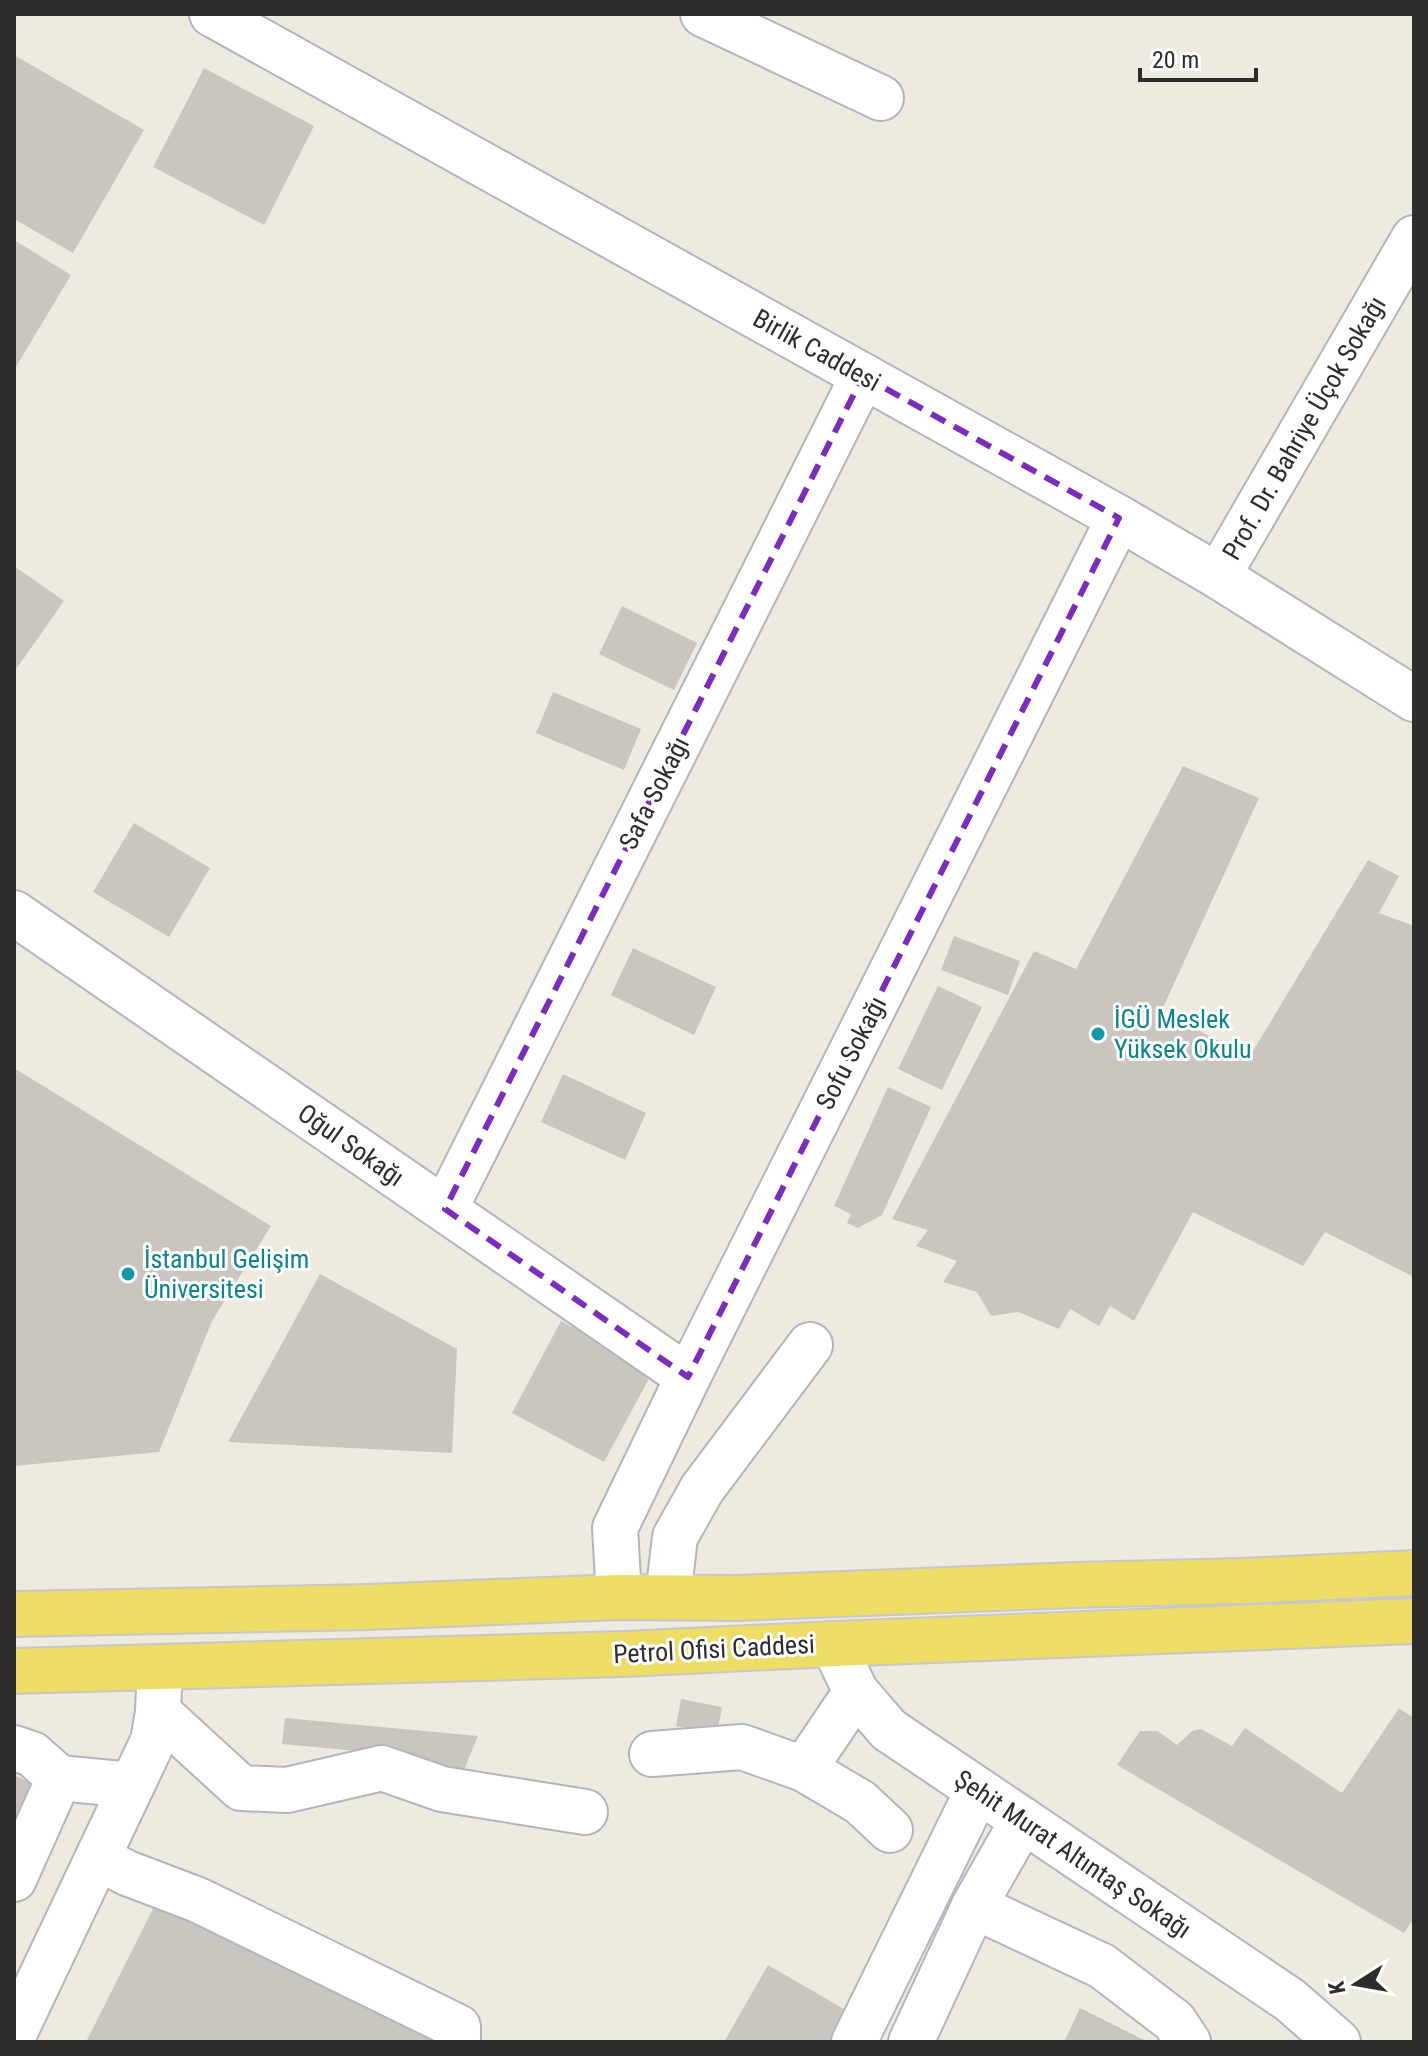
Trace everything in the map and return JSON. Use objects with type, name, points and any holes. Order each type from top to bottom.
[{"type":"main road","name":"Petrol Ofisi Caddesi","points":[[14,1614],[369,1607],[619,1597],[737,1598],[1414,1573]]},
{"type":"main road","points":[[619,1597],[625,1654]]},
{"type":"main road","name":"Petrol Ofisi Caddesi","points":[[14,1671],[625,1654],[1414,1621]]},
{"type":"street","name":"Birlik Caddesi","points":[[212,14],[1119,518],[1414,699]]},
{"type":"street","points":[[703,14],[881,98]]},
{"type":"street","name":"Prof. Dr. Bahriye Üçok Sokağı","points":[[1218,576],[1414,238]]},
{"type":"street","name":"Safa Sokağı","points":[[445,1209],[863,376]]},
{"type":"street","name":"Sofu Sokağı","points":[[619,1597],[615,1528],[1119,518]]},
{"type":"street","name":"Oğul Sokağı","points":[[14,913],[688,1377]]},
{"type":"street","points":[[668,1597],[675,1537],[702,1489],[810,1345]]},
{"type":"street","name":"Şehit Murat Altıntaş Sokağı","points":[[833,1644],[856,1692],[889,1730],[1290,2000],[1338,2042]]},
{"type":"street","points":[[14,2034],[153,1741],[160,1667]]},
{"type":"street","points":[[804,1769],[856,1692]]},
{"type":"street","points":[[158,1712],[241,1788],[287,1790],[382,1768],[442,1789],[585,1812]]},
{"type":"street","points":[[652,1754],[742,1747],[804,1769],[860,1802],[890,1830]]},
{"type":"street","points":[[14,1748],[32,1754],[59,1778],[132,1785]]},
{"type":"street","points":[[14,1879],[59,1778]]},
{"type":"street","points":[[854,2042],[978,1790]]},
{"type":"street","points":[[911,2042],[974,1906],[1023,1820]]},
{"type":"street","points":[[98,1858],[127,1873],[198,1900],[458,2027],[458,2042]]},
{"type":"street","points":[[974,1906],[1102,1966],[1174,2021],[1188,2042]]},
{"type":"highlighted area","points":[[863,376],[1119,518],[688,1377],[445,1209]]},
{"type":"building","points":[[14,55],[144,130],[73,253],[14,219]]},
{"type":"building","points":[[204,68],[314,126],[264,225],[153,167]]},
{"type":"building","points":[[14,240],[71,275],[14,370]]},
{"type":"building","points":[[14,566],[64,601],[14,672]]},
{"type":"building","points":[[622,606],[697,643],[674,690],[599,654]]},
{"type":"building","points":[[553,692],[641,729],[624,770],[536,733]]},
{"type":"building","name":"İGÜ Meslek Yüksek Okulu","points":[[1183,766],[1259,798],[1161,1012],[1250,1056],[1368,860],[1399,876],[1379,913],[1414,926],[1414,1277],[1325,1232],[1303,1266],[1193,1212],[1134,1321],[1110,1306],[1099,1326],[1070,1309],[1059,1329],[1018,1312],[991,1316],[977,1292],[943,1282],[957,1261],[916,1246],[928,1230],[892,1219],[1034,951],[1076,969]]},
{"type":"building","points":[[134,823],[210,868],[169,937],[93,892]]},
{"type":"building","points":[[954,936],[1020,961],[1008,995],[941,970]]},
{"type":"building","points":[[633,948],[716,987],[694,1035],[611,995]]},
{"type":"building","points":[[938,986],[982,1007],[942,1090],[898,1069]]},
{"type":"building","name":"İstanbul Gelişim Üniversitesi","points":[[14,1068],[271,1226],[212,1321],[159,1452],[14,1466]]},
{"type":"building","points":[[563,1074],[646,1113],[625,1160],[541,1122]]},
{"type":"building","points":[[888,1087],[931,1107],[882,1215],[858,1228],[847,1223],[851,1214],[834,1206]]},
{"type":"building","points":[[320,1274],[457,1349],[452,1453],[228,1442]]},
{"type":"building","points":[[561,1321],[653,1371],[604,1462],[512,1413]]},
{"type":"building","points":[[681,1699],[722,1707],[717,1734],[676,1726]]},
{"type":"building","points":[[1399,1708],[1414,1718],[1414,1918],[1404,1933],[1117,1765],[1140,1731],[1158,1731],[1177,1745],[1192,1731],[1201,1729],[1232,1746],[1245,1728],[1342,1793]]},
{"type":"building","points":[[285,1718],[478,1736],[461,1777],[413,1756],[282,1744]]},
{"type":"building","points":[[14,1775],[39,1787],[14,1830]]},
{"type":"building","points":[[160,1895],[443,2042],[86,2042]]},
{"type":"building","points":[[768,1965],[856,2016],[841,2042],[724,2042]]},
{"type":"building","points":[[1080,2008],[1148,2042],[1064,2042]]},
{"type":"place","name":"İGÜ Meslek Yüksek Okulu","points":[[1098,1034]]},
{"type":"place","name":"İstanbul Gelişim Üniversitesi","points":[[128,1274]]}]
